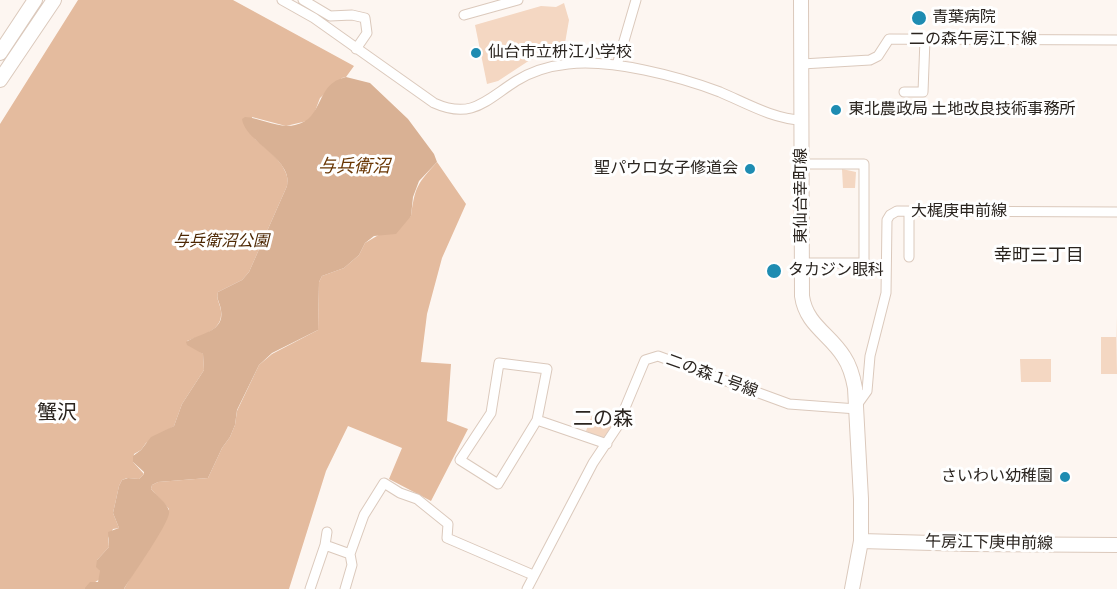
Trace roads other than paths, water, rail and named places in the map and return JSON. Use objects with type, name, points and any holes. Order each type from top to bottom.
[{"type":"street","points":[[0,53],[35,0]]},
{"type":"street","points":[[0,80],[54,0]]},
{"type":"street","points":[[282,0],[314,18],[434,103],[453,109],[468,110],[484,105],[517,81],[540,69],[596,62],[701,85],[782,118],[802,120]]},
{"type":"street","points":[[303,0],[330,16],[352,15],[365,18],[367,33],[357,49]]},
{"type":"street","points":[[464,15],[518,0]]},
{"type":"street","points":[[617,65],[636,0]]},
{"type":"street","name":"東仙台幸町線","points":[[801,0],[803,308],[809,318],[844,356],[851,372],[857,407],[861,540],[852,589]]},
{"type":"street","name":"二の森午房江下線","points":[[802,64],[870,60],[878,56],[889,39],[1117,40]]},
{"type":"street","points":[[904,92],[923,92],[925,39]]},
{"type":"street","points":[[802,164],[864,164],[864,263],[802,263]]},
{"type":"street","points":[[909,212],[909,257]]},
{"type":"street","name":"大梶庚申前線","points":[[857,407],[867,390],[870,356],[886,293],[887,220],[893,213],[1117,212]]},
{"type":"street","name":"二の森１号線","points":[[527,589],[593,463],[617,427],[645,360],[658,356],[789,404],[857,407]]},
{"type":"street","points":[[499,363],[547,369],[537,420],[498,484],[460,460],[491,413],[499,363]]},
{"type":"street","points":[[537,420],[607,444]]},
{"type":"street","points":[[345,589],[352,565],[350,554],[364,515],[384,483],[400,493],[417,499],[435,512],[448,524],[447,538],[533,574]]},
{"type":"street","points":[[310,589],[327,532]]},
{"type":"street","name":"午房江下庚申前線","points":[[861,540],[969,544],[1117,545]]},
{"type":"street","points":[[325,545],[350,554]]},
{"type":"water","name":"与兵衛沼","points":[[346,77],[370,83],[408,119],[434,154],[437,162],[419,181],[413,197],[411,216],[396,234],[374,236],[365,243],[359,255],[344,268],[322,276],[319,282],[318,330],[272,353],[259,365],[237,410],[235,425],[230,437],[222,448],[208,478],[158,482],[152,485],[151,489],[168,508],[168,516],[124,589],[84,589],[90,582],[98,582],[100,571],[96,567],[97,560],[109,547],[108,532],[119,528],[113,513],[122,480],[139,479],[144,474],[133,462],[133,456],[151,437],[174,426],[182,404],[204,370],[203,354],[187,345],[186,342],[210,331],[219,323],[221,310],[218,292],[242,280],[249,272],[287,186],[287,176],[283,167],[251,135],[242,119],[245,117],[289,126],[304,122],[316,109],[329,87]]},
{"type":"place","name":"青葉病院","points":[[919,18]]},
{"type":"place","name":"仙台市立枡江小学校","points":[[476,53]]},
{"type":"place","name":"東北農政局 土地改良技術事務所","points":[[836,110]]},
{"type":"place","name":"聖パウロ女子修道会","points":[[750,169]]},
{"type":"place","name":"タカジン眼科","points":[[774,271]]},
{"type":"place","name":"さいわい幼稚園","points":[[1065,477]]},
{"type":"district","name":"幸町三丁目","points":[[1039,256]]},
{"type":"district","name":"蟹沢","points":[[57,413]]},
{"type":"district","name":"二の森","points":[[603,419]]},
{"type":"park label","name":"与兵衛沼公園","points":[[221,242]]}]
